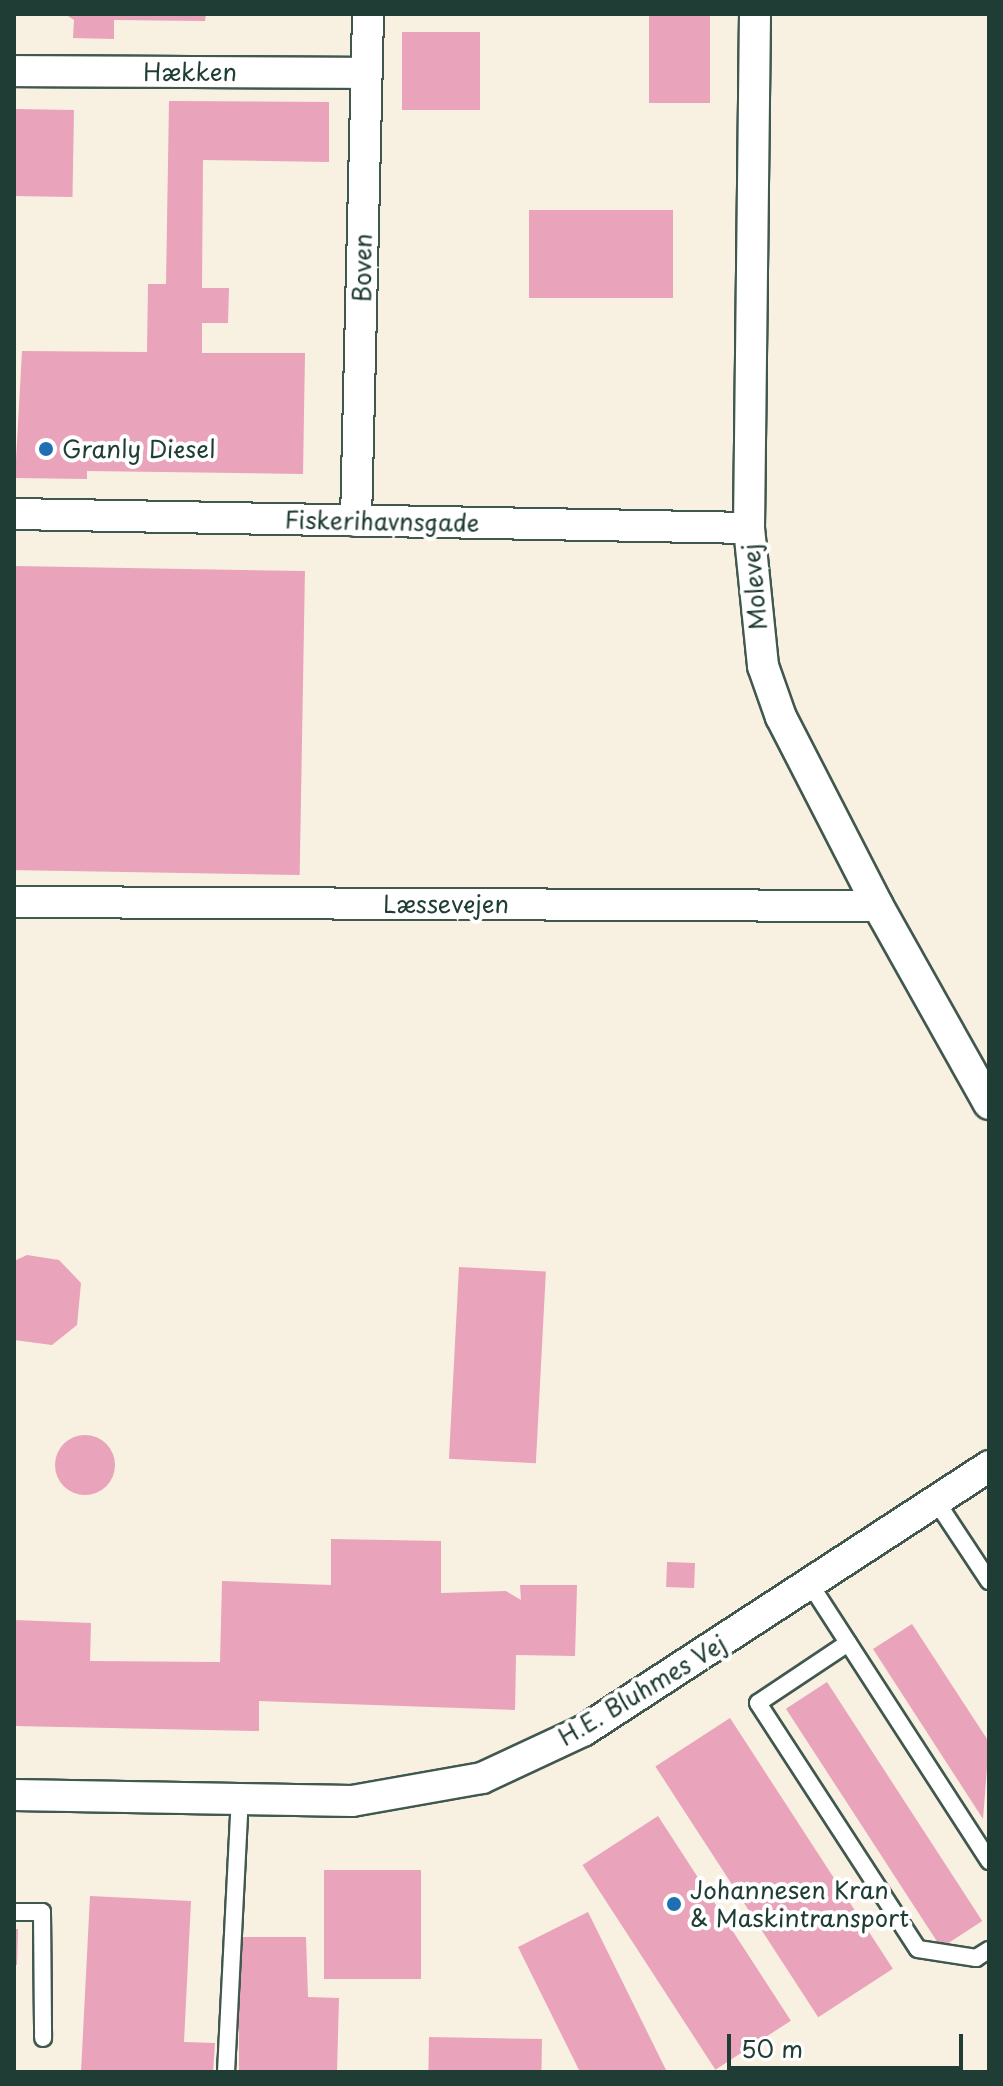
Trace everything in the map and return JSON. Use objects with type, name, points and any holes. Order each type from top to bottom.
[{"type":"street","name":"Boven","points":[[356,521],[368,14]]},
{"type":"street","name":"Molevej","points":[[755,14],[749,528],[763,666],[781,717],[878,906],[989,1104]]},
{"type":"street","name":"Hækken","points":[[14,71],[367,73]]},
{"type":"street","name":"Fiskerihavnsgade","points":[[14,514],[749,528]]},
{"type":"street","name":"Læssevejen","points":[[14,902],[878,906]]},
{"type":"street","name":"H.E. Bluhmes Vej","points":[[14,1795],[352,1801],[482,1778],[583,1731],[989,1466]]},
{"type":"lane","points":[[936,1501],[989,1581]]},
{"type":"lane","points":[[810,1584],[989,1861]]},
{"type":"lane","points":[[848,1643],[758,1703],[918,1949],[976,1958],[989,1950]]},
{"type":"lane","points":[[226,2072],[240,1799]]},
{"type":"lane","points":[[14,1912],[42,1912],[43,2038]]},
{"type":"building","points":[[65,14],[206,14],[205,21],[114,20],[114,39],[73,38],[74,20]]},
{"type":"building","points":[[649,14],[710,14],[710,103],[649,103]]},
{"type":"building","points":[[402,32],[480,32],[480,110],[402,110]]},
{"type":"building","points":[[169,101],[329,102],[329,162],[203,160],[202,288],[229,288],[228,323],[202,323],[202,353],[305,353],[303,474],[87,471],[87,479],[15,478],[22,351],[147,352],[148,284],[166,284]]},
{"type":"building","points":[[15,109],[74,110],[72,197],[14,196]]},
{"type":"building","points":[[529,210],[673,210],[673,298],[529,298]]},
{"type":"building","points":[[14,566],[305,571],[300,875],[14,870]]},
{"type":"building","points":[[27,1255],[59,1260],[81,1283],[77,1325],[52,1345],[14,1340],[14,1261]]},
{"type":"building","points":[[459,1267],[546,1272],[536,1463],[449,1459]]},
{"type":"building","points":[[85,1435],[106,1444],[115,1465],[106,1486],[85,1495],[64,1486],[55,1465],[64,1444]]},
{"type":"building","points":[[331,1539],[441,1541],[441,1593],[506,1591],[521,1600],[520,1585],[577,1585],[575,1656],[516,1655],[515,1710],[259,1701],[259,1731],[14,1726],[14,1620],[91,1623],[90,1661],[220,1662],[222,1581],[331,1585]]},
{"type":"building","points":[[667,1562],[695,1563],[694,1588],[666,1587]]},
{"type":"building","points":[[912,1624],[989,1742],[983,1819],[873,1649]]},
{"type":"building","points":[[827,1682],[982,1921],[941,1948],[786,1709]]},
{"type":"building","points":[[730,1718],[893,1969],[818,2017],[655,1766]]},
{"type":"building","points":[[658,1816],[791,2021],[715,2070],[583,1865]]},
{"type":"building","points":[[324,1870],[421,1870],[421,1979],[324,1979]]},
{"type":"building","points":[[90,1896],[191,1901],[184,2042],[215,2043],[213,2072],[81,2072]]},
{"type":"building","points":[[588,1912],[667,2072],[580,2072],[518,1947]]},
{"type":"building","points":[[14,1929],[18,1929],[17,1965],[14,1965]]},
{"type":"building","points":[[239,1937],[306,1937],[308,1997],[339,1998],[337,2072],[239,2072]]},
{"type":"building","points":[[429,2037],[542,2039],[541,2072],[428,2072]]},
{"type":"place","name":"Granly Diesel","points":[[46,449]]},
{"type":"place","name":"Johannesen Kran & Maskintransport","points":[[674,1904]]}]
